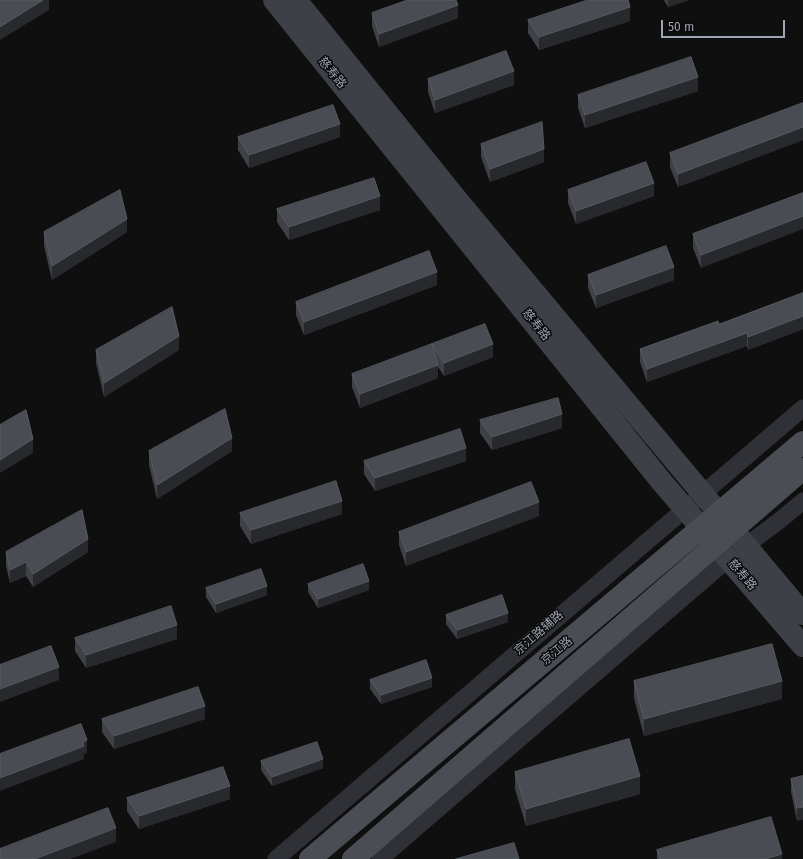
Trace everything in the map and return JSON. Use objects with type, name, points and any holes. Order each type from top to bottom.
[{"type":"main road","name":"京江路","points":[[310,859],[803,442]]},
{"type":"main road","name":"京江路","points":[[353,859],[740,538],[803,469]]},
{"type":"street","name":"慈寿路","points":[[274,0],[661,481],[803,646]]},
{"type":"street","name":"慈寿路","points":[[296,0],[458,201],[803,614]]},
{"type":"street","name":"京江路辅路","points":[[276,859],[803,408]]},
{"type":"street","points":[[740,538],[779,521],[803,501]]},
{"type":"street","points":[[380,859],[722,552]]},
{"type":"building","points":[[0,0],[43,0],[0,27]]},
{"type":"building","points":[[408,0],[456,0],[458,5],[379,34],[372,13]]},
{"type":"building","points":[[588,0],[628,0],[630,7],[539,37],[528,20]]},
{"type":"building","points":[[506,51],[514,71],[435,100],[428,79]]},
{"type":"building","points":[[691,57],[698,77],[585,115],[578,95]]},
{"type":"building","points":[[803,103],[803,127],[678,174],[670,153]]},
{"type":"building","points":[[333,105],[340,124],[249,155],[238,137]]},
{"type":"building","points":[[542,122],[544,149],[490,169],[481,144]]},
{"type":"building","points":[[646,162],[654,183],[576,211],[568,190]]},
{"type":"building","points":[[374,178],[380,196],[289,227],[277,209]]},
{"type":"building","points":[[120,190],[127,219],[52,266],[44,232]]},
{"type":"building","points":[[803,193],[803,216],[701,255],[693,234]]},
{"type":"building","points":[[666,246],[674,267],[596,295],[588,275]]},
{"type":"building","points":[[429,251],[437,272],[304,322],[296,302]]},
{"type":"building","points":[[803,293],[803,316],[748,337],[747,333],[647,369],[640,349],[718,321],[719,324]]},
{"type":"building","points":[[172,307],[179,336],[104,383],[96,350]]},
{"type":"building","points":[[485,324],[493,344],[444,363],[432,344]]},
{"type":"building","points":[[432,344],[438,365],[360,394],[352,374]]},
{"type":"building","points":[[558,398],[562,414],[492,437],[480,420]]},
{"type":"building","points":[[225,409],[232,438],[157,485],[149,451]]},
{"type":"building","points":[[26,410],[33,439],[0,460],[0,425]]},
{"type":"building","points":[[460,429],[466,448],[375,478],[364,461]]},
{"type":"building","points":[[336,481],[342,501],[251,530],[240,513]]},
{"type":"building","points":[[531,482],[539,502],[406,552],[399,532]]},
{"type":"building","points":[[82,510],[88,539],[33,574],[26,562],[10,570],[6,552]]},
{"type":"building","points":[[363,564],[369,581],[318,599],[308,584]]},
{"type":"building","points":[[261,569],[267,586],[216,604],[206,588]]},
{"type":"building","points":[[502,595],[508,613],[457,630],[446,615]]},
{"type":"building","points":[[171,606],[177,625],[86,655],[75,638]]},
{"type":"building","points":[[772,644],[782,681],[644,719],[634,681]]},
{"type":"building","points":[[51,646],[59,667],[0,689],[0,665]]},
{"type":"building","points":[[426,660],[432,678],[381,695],[370,680]]},
{"type":"building","points":[[198,687],[205,706],[114,736],[102,719]]},
{"type":"building","points":[[81,724],[87,740],[83,742],[84,746],[0,778],[0,754]]},
{"type":"building","points":[[629,739],[640,776],[526,809],[515,772]]},
{"type":"building","points":[[317,742],[323,759],[272,777],[261,761]]},
{"type":"building","points":[[223,767],[230,786],[139,816],[127,798]]},
{"type":"building","points":[[803,776],[803,807],[797,808],[791,779]]},
{"type":"building","points":[[108,808],[116,828],[35,859],[0,859],[0,849]]},
{"type":"building","points":[[771,817],[782,854],[765,859],[660,859],[657,850]]},
{"type":"building","points":[[514,843],[519,859],[456,859]]}]
